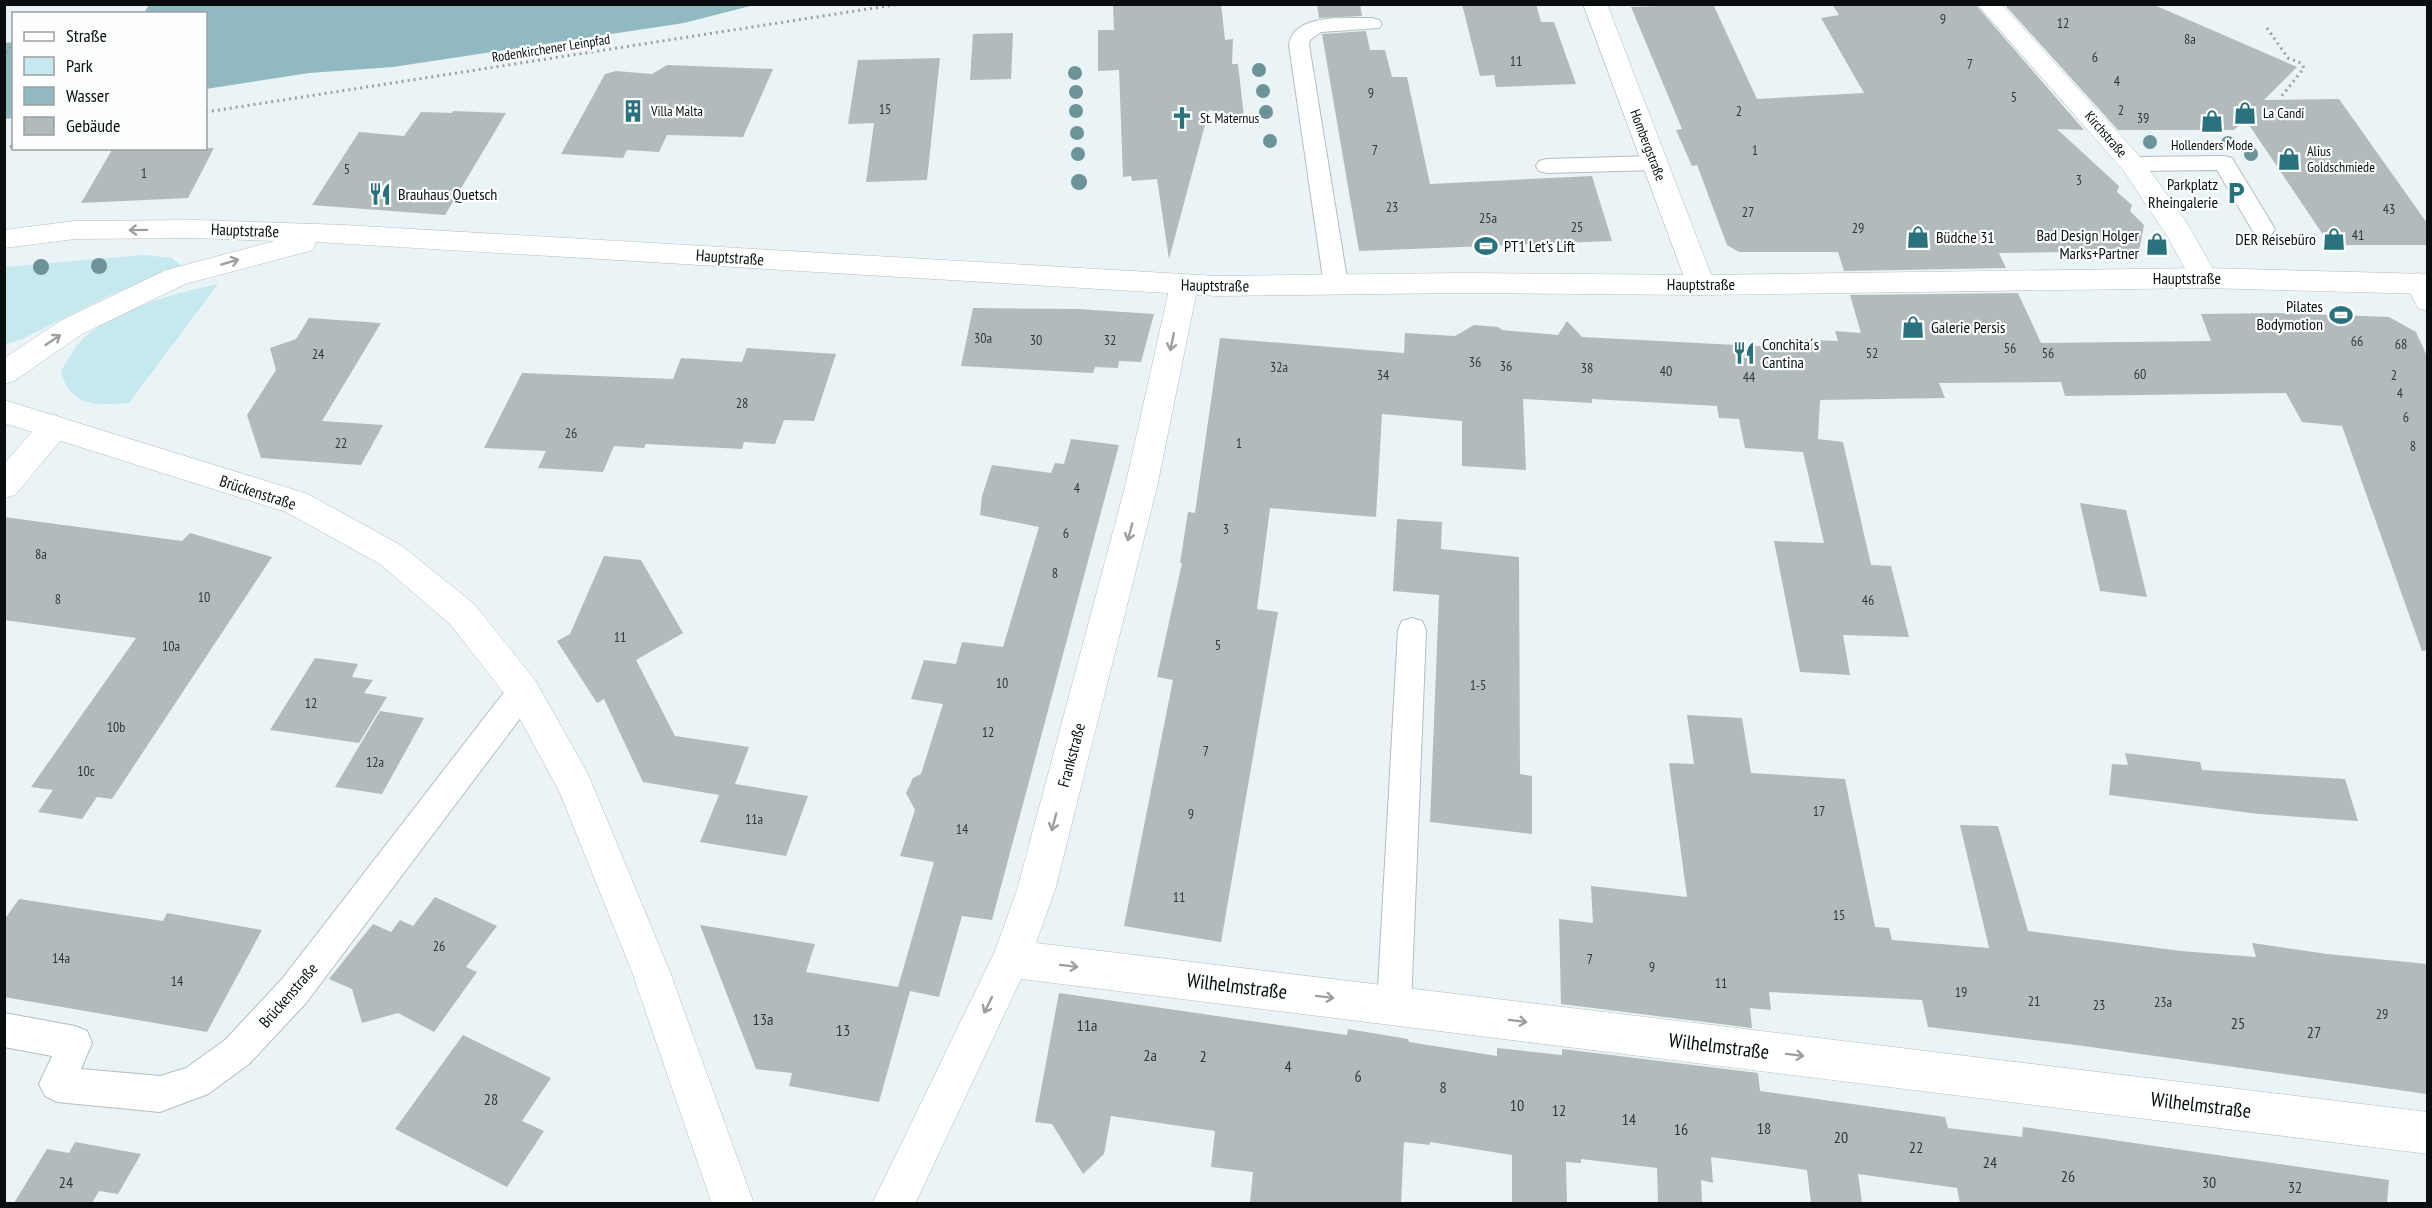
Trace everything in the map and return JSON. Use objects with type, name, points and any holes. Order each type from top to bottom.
[{"type":"street","name":"Hombergstraße","points":[[1594,4],[1701,285]]},
{"type":"street","name":"Kirchstraße","points":[[1988,4],[2132,164],[2177,230],[2204,278]]},
{"type":"street","name":"Hauptstraße","points":[[4,239],[75,230],[196,229],[344,234],[1184,285],[1701,285],[2204,278],[2425,289]]},
{"type":"street","points":[[4,373],[72,327],[176,278],[272,250],[344,234]]},
{"type":"street","name":"Frankstraße","points":[[893,1203],[1011,959],[1036,890],[1141,487],[1184,285]]},
{"type":"street","name":"Brückenstraße","points":[[4,411],[297,503],[391,555],[462,614],[523,691],[575,786],[651,972],[733,1203]]},
{"type":"street","points":[[4,486],[54,427]]},
{"type":"street","name":"Wilhelmstraße","points":[[1011,959],[2427,1133]]},
{"type":"lane","points":[[1336,285],[1299,45],[1300,38],[1316,26],[1372,24]]},
{"type":"lane","points":[[1547,166],[1655,163]]},
{"type":"lane","points":[[2132,164],[2224,163],[2263,229]]},
{"type":"lane","points":[[1394,1006],[1412,630]]},
{"type":"lane","name":"Brückenstraße","points":[[4,1030],[75,1043],[57,1084],[160,1094],[196,1082],[237,1052],[294,992],[523,691]]},
{"type":"path","name":"Rodenkirchener Leinpfad","points":[[207,112],[900,4]]},
{"type":"path","points":[[2267,27],[2288,58],[2301,63],[2304,69],[2281,97]]},
{"type":"path","points":[[4,59],[12,44]]},
{"type":"green space","points":[[144,255],[172,258],[182,266],[108,296],[24,338],[5,345],[5,267]]},
{"type":"green space","points":[[218,284],[129,403],[96,404],[86,402],[71,392],[61,371],[78,345],[98,327],[148,303]]},
{"type":"water","points":[[5,5],[754,5],[684,23],[393,67],[309,73],[207,89],[207,12],[12,12],[12,118],[5,119]]},
{"type":"pier","points":[[5,4],[149,4],[145,12],[12,12],[12,42],[5,43]]},
{"type":"building","name":"St. Maternus","points":[[1113,4],[1221,4],[1225,40],[1233,39],[1232,64],[1238,64],[1244,117],[1209,110],[1169,259],[1157,179],[1132,181],[1131,176],[1123,177],[1119,70],[1098,71],[1098,30],[1114,30]]},
{"type":"building","points":[[1317,4],[1360,4],[1362,16],[1319,18]]},
{"type":"building","points":[[1462,4],[1536,4],[1541,22],[1554,22],[1576,84],[1496,87],[1494,75],[1480,76]]},
{"type":"building","points":[[1713,4],[1757,99],[1864,93],[1821,18],[1839,15],[1832,4],[1975,4],[2084,130],[2057,129],[2119,186],[2117,192],[2132,205],[2130,211],[2144,225],[2139,251],[1999,253],[2006,268],[1844,271],[1838,252],[1739,252],[1727,245],[1697,165],[1692,166],[1676,130],[1682,129],[1631,7]]},
{"type":"building","points":[[2004,4],[2152,4],[2297,67],[2264,100],[2339,99],[2427,223],[2427,245],[2330,245],[2245,119],[2234,130],[2118,130]]},
{"type":"building","points":[[1366,31],[1370,50],[1385,50],[1392,77],[1407,77],[1430,184],[1592,176],[1612,241],[1359,251],[1322,34]]},
{"type":"building","points":[[1013,33],[1011,79],[970,80],[973,34]]},
{"type":"building","points":[[940,58],[927,180],[866,182],[874,123],[848,124],[858,60]]},
{"type":"building","points":[[667,65],[773,69],[743,137],[667,135],[659,152],[627,150],[623,158],[561,154],[605,74],[616,71],[652,74]]},
{"type":"building","points":[[453,111],[506,113],[445,215],[312,205],[359,132],[404,136],[421,112],[452,113]]},
{"type":"building","points":[[207,148],[214,148],[188,198],[81,203],[112,150],[207,150]]},
{"type":"building","points":[[2018,293],[2041,343],[2211,341],[2201,314],[2277,313],[2389,317],[2416,332],[2427,356],[2427,650],[2422,651],[2342,426],[2302,422],[2286,393],[2065,396],[2061,382],[1939,383],[1945,398],[1820,400],[1818,439],[1843,442],[1871,565],[1891,566],[1909,637],[1843,635],[1850,675],[1800,672],[1774,541],[1824,543],[1803,452],[1745,448],[1739,419],[1719,418],[1717,406],[1592,399],[1592,403],[1523,399],[1526,470],[1462,466],[1462,421],[1382,414],[1376,517],[1270,508],[1257,609],[1278,612],[1221,942],[1124,926],[1173,680],[1157,677],[1182,563],[1180,563],[1188,512],[1195,513],[1220,338],[1404,353],[1405,333],[1455,336],[1474,325],[1558,335],[1567,321],[1582,337],[1793,348],[1791,339],[1838,341],[1835,331],[1861,333],[1850,295]]},
{"type":"building","points":[[973,308],[1078,309],[1154,314],[1141,362],[1119,361],[1118,368],[1095,367],[1093,373],[961,366]]},
{"type":"building","points":[[309,318],[381,323],[322,421],[383,425],[361,465],[261,458],[247,415],[276,370],[270,348],[296,339]]},
{"type":"building","points":[[747,348],[836,354],[814,421],[784,420],[775,444],[744,442],[742,449],[646,444],[644,448],[614,446],[603,472],[538,468],[546,451],[484,448],[522,373],[673,379],[681,358],[742,362]]},
{"type":"building","points":[[1071,439],[1119,445],[992,920],[962,916],[939,997],[910,991],[879,1102],[789,1086],[792,1073],[756,1069],[700,925],[815,944],[806,972],[898,987],[934,862],[900,856],[915,810],[906,793],[913,778],[921,774],[943,704],[911,699],[924,660],[956,664],[962,642],[1003,647],[1039,527],[980,515],[982,496],[992,465],[1051,473],[1055,463],[1064,464]]},
{"type":"building","points":[[2080,503],[2126,510],[2147,597],[2100,591]]},
{"type":"building","points":[[4,517],[182,541],[190,533],[272,557],[112,799],[97,797],[82,819],[38,812],[53,790],[31,787],[136,638],[4,620]]},
{"type":"building","points":[[1397,519],[1442,522],[1441,549],[1519,557],[1520,774],[1532,776],[1532,834],[1430,822],[1439,595],[1393,591]]},
{"type":"building","points":[[604,556],[641,560],[683,633],[636,660],[675,736],[749,747],[735,784],[808,796],[786,856],[700,842],[719,795],[643,782],[604,699],[597,703],[557,641],[570,634]]},
{"type":"building","points":[[315,658],[358,664],[352,677],[373,680],[364,693],[387,697],[359,743],[270,730]]},
{"type":"building","points":[[380,711],[424,718],[382,794],[335,787]]},
{"type":"building","points":[[1687,715],[1742,718],[1751,773],[1845,779],[1875,927],[1889,928],[1892,940],[1989,948],[1960,825],[1998,826],[2028,931],[2181,951],[2256,957],[2252,943],[2327,954],[2427,964],[2427,1094],[2076,1045],[1928,1027],[1922,1000],[1769,992],[1771,1010],[1750,1008],[1752,1028],[1561,1004],[1559,919],[1593,923],[1591,886],[1687,897],[1669,763],[1694,764]]},
{"type":"building","points":[[2125,753],[2200,762],[2202,770],[2345,779],[2358,821],[2259,814],[2109,795],[2112,764],[2128,765]]},
{"type":"building","points":[[435,897],[497,926],[466,967],[477,972],[434,1032],[398,1013],[362,1023],[352,989],[329,979],[373,924],[391,932],[400,920],[413,926]]},
{"type":"building","points":[[19,899],[163,921],[167,913],[262,930],[207,1032],[4,997],[4,920]]},
{"type":"building","points":[[1059,993],[1347,1035],[1348,1029],[1408,1039],[1409,1042],[1497,1056],[1497,1048],[1562,1055],[1562,1049],[1758,1073],[1760,1091],[1945,1117],[1948,1128],[2022,1137],[2023,1127],[2389,1180],[2387,1203],[1960,1203],[1957,1188],[1858,1174],[1862,1203],[1811,1203],[1807,1170],[1711,1157],[1713,1183],[1701,1180],[1702,1203],[1658,1203],[1657,1168],[1581,1159],[1581,1163],[1566,1162],[1567,1203],[1512,1203],[1512,1155],[1430,1142],[1430,1145],[1404,1142],[1401,1203],[1250,1203],[1253,1172],[1211,1167],[1215,1131],[1111,1116],[1104,1154],[1083,1174],[1052,1124],[1035,1122]]},
{"type":"building","points":[[463,1035],[551,1078],[522,1121],[544,1131],[507,1187],[395,1129]]},
{"type":"building","points":[[75,1142],[141,1154],[118,1194],[99,1191],[92,1203],[14,1203],[47,1149],[69,1153]]},
{"type":"place","name":"Villa Malta","points":[[633,111]]},
{"type":"place","name":"La Candi","points":[[2245,113]]},
{"type":"place","name":"St. Maternus","points":[[1182,118]]},
{"type":"place","name":"Hollenders Mode","points":[[2212,121]]},
{"type":"place","name":"Alius Goldschmiede","points":[[2289,159]]},
{"type":"place","name":"Parkplatz Rheingalerie","points":[[2236,193]]},
{"type":"place","name":"Brauhaus Quetsch","points":[[380,194]]},
{"type":"place","name":"Büdche 31","points":[[1918,237]]},
{"type":"place","name":"DER Reisebüro","points":[[2334,239]]},
{"type":"place","name":"Bad Design Holger Marks+Partner","points":[[2157,244]]},
{"type":"place","name":"PT1 Let's Lift","points":[[1486,246]]},
{"type":"place","name":"Pilates Bodymotion","points":[[2341,315]]},
{"type":"place","name":"Galerie Persis","points":[[1913,327]]},
{"type":"place","name":"Conchita´s Cantina","points":[[1744,353]]}]
